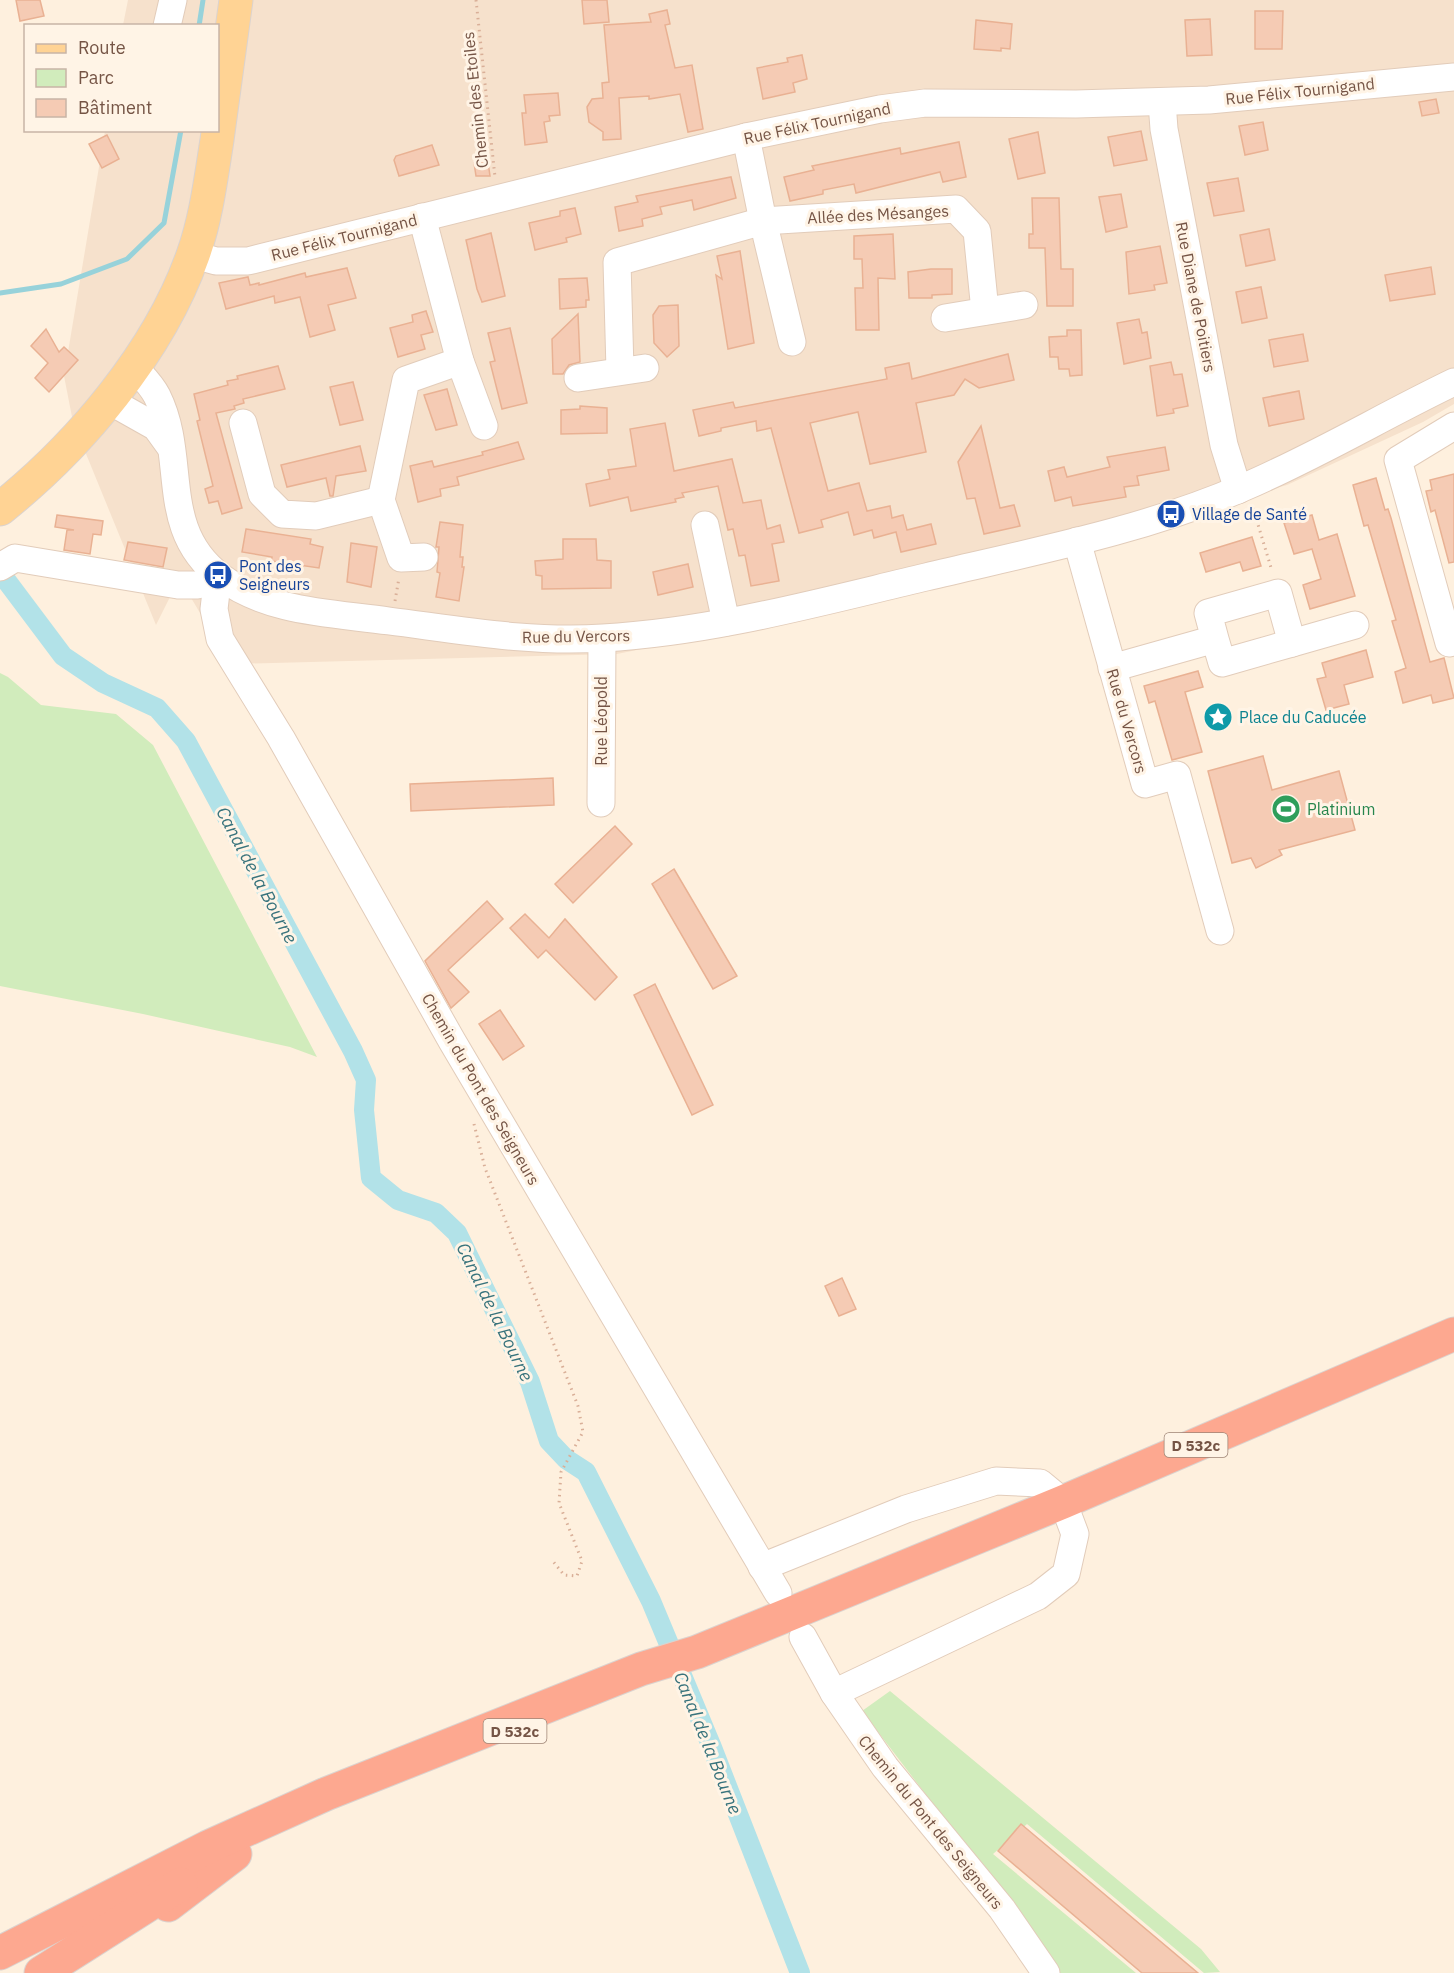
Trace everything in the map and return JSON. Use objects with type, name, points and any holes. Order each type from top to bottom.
[{"type":"highway","points":[[1329,1388],[1398,1349],[1454,1310]]},
{"type":"highway","name":"D 532c","points":[[221,1851],[328,1801],[641,1669],[697,1652],[1063,1502],[1454,1334]]},
{"type":"highway","points":[[1329,1388],[1454,1351]]},
{"type":"highway","points":[[0,1953],[221,1851]]},
{"type":"highway","points":[[17,1973],[221,1851]]},
{"type":"highway","points":[[41,1973],[155,1899],[221,1851]]},
{"type":"highway","points":[[78,1973],[221,1851]]},
{"type":"main road","points":[[219,123],[236,0]]},
{"type":"main road","points":[[0,509],[57,459],[108,400],[157,330],[194,255],[212,173],[218,132]]},
{"type":"street","points":[[167,24],[173,0]]},
{"type":"street","name":"Rue Félix Tournigand","points":[[194,255],[216,261],[248,261],[746,137],[880,109],[926,103],[1162,102],[1454,77]]},
{"type":"street","name":"Rue Diane de Poitiers","points":[[1162,102],[1164,129],[1224,444],[1243,488]]},
{"type":"street","points":[[746,137],[763,221],[792,342]]},
{"type":"street","name":"Allée des Mésanges","points":[[578,378],[632,369],[617,262],[763,221],[956,209],[977,231],[985,311]]},
{"type":"street","points":[[422,217],[460,361],[484,426]]},
{"type":"street","points":[[945,318],[1024,305]]},
{"type":"street","points":[[412,557],[381,500],[406,380],[460,361]]},
{"type":"street","name":"Rue du Vercors","points":[[133,366],[156,393],[164,414],[183,528],[190,545],[218,575],[252,597],[313,611],[517,637],[602,639],[726,622],[1077,541],[1171,514],[1243,488],[1443,387]]},
{"type":"street","points":[[1443,387],[1453,427],[1398,460],[1449,643],[1454,642]]},
{"type":"street","points":[[108,400],[156,427],[169,445]]},
{"type":"street","points":[[243,423],[262,494],[282,514],[316,516],[381,500]]},
{"type":"street","points":[[705,525],[726,622]]},
{"type":"street","name":"Rue du Vercors","points":[[1077,541],[1145,784],[1177,775],[1220,931]]},
{"type":"street","points":[[0,567],[15,558],[178,585],[198,585],[218,575]]},
{"type":"street","name":"Chemin du Pont des Seigneurs","points":[[218,575],[214,609],[220,639],[281,738],[452,1041],[777,1593]]},
{"type":"street","points":[[1292,643],[1278,593],[1208,613],[1222,663],[1356,625]]},
{"type":"street","name":"Rue Léopold","points":[[601,803],[602,639]]},
{"type":"street","points":[[1112,668],[1215,639]]},
{"type":"street","points":[[762,1567],[906,1509],[996,1481],[1040,1483],[1063,1502],[1075,1534],[1066,1574],[1038,1596],[834,1693]]},
{"type":"street","name":"Chemin du Pont des Seigneurs","points":[[803,1637],[834,1693],[885,1767],[1002,1909],[1046,1973]]},
{"type":"path","name":"Chemin des Etoiles","points":[[476,0],[497,198]]},
{"type":"path","points":[[1243,488],[1278,593]]},
{"type":"path","points":[[393,621],[412,557]]},
{"type":"path","points":[[473,1123],[485,1168],[578,1406],[583,1432],[561,1472],[559,1503],[582,1561],[577,1576],[564,1575],[552,1560]]},
{"type":"shaded area","points":[[128,0],[1454,0],[1454,404],[1423,422],[1287,485],[870,603],[617,654],[230,664],[190,596],[173,591],[156,625],[73,422],[64,376],[105,132],[219,132],[219,24],[123,24]]},
{"type":"green space","points":[[0,673],[41,705],[116,714],[153,745],[317,1057],[290,1047],[143,1014],[0,986]]},
{"type":"green space","points":[[890,1691],[1201,1949],[1220,1972],[1204,1973],[1027,1824],[993,1854],[1136,1973],[1057,1973],[979,1864],[862,1711]]},
{"type":"building","points":[[16,0],[40,0],[44,16],[20,21]]},
{"type":"building","points":[[582,0],[607,0],[609,22],[584,24]]},
{"type":"building","points":[[667,10],[670,24],[665,25],[675,68],[692,65],[703,129],[688,132],[680,94],[649,99],[649,96],[619,98],[621,139],[603,140],[603,132],[589,122],[587,107],[592,99],[603,98],[602,83],[609,82],[604,25],[651,22],[649,14]]},
{"type":"building","points":[[1255,11],[1283,11],[1282,49],[1255,49]]},
{"type":"building","points":[[1210,19],[1212,55],[1187,56],[1185,20]]},
{"type":"building","points":[[976,20],[1012,24],[1010,49],[1001,48],[1001,51],[974,49]]},
{"type":"building","points":[[802,55],[807,79],[793,83],[795,92],[763,99],[757,68],[788,62],[787,58]]},
{"type":"building","points":[[558,93],[560,115],[549,116],[550,121],[544,122],[547,142],[525,145],[522,113],[526,113],[524,95]]},
{"type":"building","points":[[1436,99],[1439,113],[1422,116],[1419,102]]},
{"type":"building","points":[[1263,122],[1268,150],[1245,155],[1239,126]]},
{"type":"building","points":[[1141,131],[1147,160],[1114,166],[1108,137]]},
{"type":"building","points":[[1038,132],[1045,173],[1018,179],[1009,139]]},
{"type":"building","points":[[107,135],[119,159],[102,168],[89,144]]},
{"type":"building","points":[[959,142],[966,177],[943,182],[940,172],[856,193],[854,184],[823,190],[823,194],[790,201],[784,177],[814,170],[812,166],[900,148],[901,154]]},
{"type":"building","points":[[432,145],[439,165],[399,176],[394,160],[396,156]]},
{"type":"building","points":[[488,162],[490,176],[476,176],[474,163]]},
{"type":"building","points":[[731,177],[736,198],[694,210],[692,200],[660,207],[662,214],[642,219],[643,226],[619,231],[615,207],[638,202],[636,196]]},
{"type":"building","points":[[1238,178],[1244,211],[1214,216],[1207,183]]},
{"type":"building","points":[[1121,194],[1127,227],[1106,232],[1099,197]]},
{"type":"building","points":[[1032,198],[1059,198],[1061,269],[1073,269],[1073,306],[1047,306],[1045,248],[1029,248],[1029,234],[1033,234]]},
{"type":"building","points":[[575,208],[581,234],[566,238],[567,242],[535,250],[529,223],[560,216],[560,211]]},
{"type":"building","points":[[1269,229],[1275,260],[1246,266],[1240,235]]},
{"type":"building","points":[[491,233],[505,296],[482,302],[466,240]]},
{"type":"building","points":[[893,234],[895,279],[878,278],[879,330],[856,330],[855,288],[863,288],[862,259],[854,259],[854,236]]},
{"type":"building","points":[[1160,246],[1167,283],[1154,285],[1155,290],[1129,294],[1126,252]]},
{"type":"building","points":[[740,251],[754,343],[728,349],[716,275],[722,279],[717,256]]},
{"type":"building","points":[[1431,267],[1435,294],[1390,301],[1385,275]]},
{"type":"building","points":[[347,268],[356,298],[328,305],[335,330],[310,337],[300,297],[275,303],[274,296],[226,309],[219,283],[248,277],[250,285],[259,283],[259,285],[305,273],[306,277]]},
{"type":"building","points":[[952,269],[952,294],[932,295],[932,298],[909,298],[908,272]]},
{"type":"building","points":[[587,278],[589,300],[586,300],[586,307],[560,309],[559,279]]},
{"type":"building","points":[[1261,287],[1267,318],[1242,323],[1236,292]]},
{"type":"building","points":[[678,305],[679,346],[667,357],[654,343],[653,315],[659,306]]},
{"type":"building","points":[[426,311],[433,332],[421,335],[425,349],[398,357],[390,328],[413,322],[412,315]]},
{"type":"building","points":[[578,314],[580,362],[569,365],[563,374],[553,374],[552,339]]},
{"type":"building","points":[[1139,319],[1142,333],[1147,332],[1151,358],[1124,364],[1117,323]]},
{"type":"building","points":[[510,328],[527,403],[502,409],[490,362],[495,361],[488,333]]},
{"type":"building","points":[[46,329],[59,352],[64,347],[78,360],[49,392],[35,378],[48,363],[31,346]]},
{"type":"building","points":[[1067,330],[1081,330],[1082,375],[1070,376],[1069,369],[1059,369],[1058,357],[1050,357],[1049,337],[1067,336]]},
{"type":"building","points":[[1303,334],[1308,361],[1274,367],[1269,340]]},
{"type":"building","points":[[1008,354],[1014,380],[979,388],[965,379],[954,395],[916,403],[926,452],[870,464],[858,412],[810,423],[828,491],[859,483],[867,511],[890,506],[892,518],[903,515],[907,530],[931,524],[936,544],[901,552],[896,532],[874,538],[872,530],[854,535],[848,512],[821,520],[823,527],[799,533],[771,428],[757,431],[756,421],[721,428],[721,431],[699,436],[693,410],[733,402],[735,408],[887,379],[885,368],[909,363],[912,379]]},
{"type":"building","points":[[1171,362],[1174,375],[1182,374],[1188,406],[1173,409],[1174,413],[1157,416],[1150,366]]},
{"type":"building","points":[[278,366],[285,389],[243,399],[244,403],[234,406],[235,409],[216,413],[242,508],[222,514],[218,501],[209,503],[205,489],[213,486],[197,421],[200,420],[194,394],[228,385],[227,381],[238,379],[237,376]]},
{"type":"building","points":[[353,382],[363,420],[340,425],[330,387]]},
{"type":"building","points":[[447,389],[457,425],[436,430],[424,395]]},
{"type":"building","points":[[1299,391],[1304,419],[1269,426],[1263,398]]},
{"type":"building","points":[[580,406],[607,408],[607,433],[561,434],[561,410],[580,409]]},
{"type":"building","points":[[665,423],[674,471],[732,459],[743,503],[761,500],[767,529],[780,525],[784,542],[772,544],[779,581],[751,586],[745,555],[739,556],[733,529],[728,530],[718,486],[682,493],[684,497],[675,499],[676,502],[631,511],[628,497],[590,506],[586,484],[610,479],[608,470],[636,466],[630,429]]},
{"type":"building","points":[[981,426],[1000,508],[1014,505],[1020,526],[984,534],[975,498],[967,499],[958,462]]},
{"type":"building","points":[[518,442],[524,459],[457,477],[459,485],[440,489],[441,496],[418,502],[410,466],[432,461],[434,467],[483,455],[482,452]]},
{"type":"building","points":[[360,446],[366,471],[336,476],[333,496],[330,496],[326,478],[287,487],[281,465]]},
{"type":"building","points":[[1165,447],[1169,470],[1137,476],[1139,485],[1124,487],[1126,497],[1073,506],[1071,497],[1055,501],[1048,471],[1064,467],[1067,477],[1110,467],[1107,457]]},
{"type":"building","points":[[1454,474],[1454,562],[1449,563],[1435,510],[1431,512],[1426,491],[1432,490],[1430,480]]},
{"type":"building","points":[[1376,478],[1385,510],[1388,509],[1391,518],[1430,662],[1444,658],[1454,698],[1433,703],[1431,695],[1403,703],[1395,672],[1406,668],[1392,621],[1396,620],[1368,525],[1364,526],[1353,485]]},
{"type":"building","points":[[57,515],[103,521],[101,535],[93,534],[90,554],[64,550],[67,530],[74,530],[55,527]]},
{"type":"building","points":[[1312,515],[1319,540],[1337,534],[1355,596],[1310,609],[1303,585],[1321,579],[1312,549],[1294,554],[1284,523]]},
{"type":"building","points":[[440,522],[463,525],[460,557],[463,557],[462,567],[464,567],[459,601],[436,597],[440,573],[437,572],[439,547],[436,547]]},
{"type":"building","points":[[246,529],[311,539],[310,544],[323,547],[319,568],[271,561],[272,557],[242,552]]},
{"type":"building","points":[[1252,537],[1261,566],[1243,571],[1240,562],[1206,572],[1200,553]]},
{"type":"building","points":[[563,539],[596,539],[597,560],[611,561],[611,588],[542,589],[542,576],[536,575],[535,561],[563,559]]},
{"type":"building","points":[[128,542],[167,548],[163,567],[124,560]]},
{"type":"building","points":[[351,543],[377,547],[371,587],[347,582]]},
{"type":"building","points":[[688,564],[693,587],[658,595],[653,572]]},
{"type":"building","points":[[1366,650],[1373,677],[1344,685],[1349,704],[1326,710],[1317,679],[1326,677],[1322,663]]},
{"type":"building","points":[[1198,671],[1203,687],[1185,692],[1202,752],[1172,760],[1155,701],[1149,703],[1144,686]]},
{"type":"building","name":"Platinium","points":[[1263,756],[1272,790],[1339,771],[1355,830],[1279,850],[1282,855],[1256,868],[1251,858],[1232,863],[1208,771]]},
{"type":"building","points":[[553,778],[554,805],[411,811],[410,784]]},
{"type":"building","points":[[615,826],[632,844],[573,903],[555,884]]},
{"type":"building","points":[[674,869],[737,976],[713,989],[652,884]]},
{"type":"building","points":[[487,901],[503,919],[448,970],[469,992],[451,1008],[425,961]]},
{"type":"building","points":[[525,914],[549,938],[565,919],[617,977],[595,1000],[546,950],[538,958],[510,928]]},
{"type":"building","points":[[655,984],[713,1105],[692,1115],[634,995]]},
{"type":"building","points":[[500,1010],[524,1046],[503,1060],[479,1024]]},
{"type":"building","points":[[842,1278],[856,1309],[839,1316],[825,1286]]},
{"type":"building","points":[[1021,1824],[1198,1973],[1142,1973],[998,1851]]},
{"type":"waterway","points":[[199,24],[203,0]]},
{"type":"waterway","points":[[0,293],[61,284],[127,259],[164,223],[181,132]]},
{"type":"waterway","name":"Canal de la Bourne","points":[[0,572],[63,656],[103,683],[157,708],[186,741],[353,1051],[366,1080],[364,1110],[371,1178],[398,1200],[436,1213],[457,1233],[530,1382],[549,1441],[566,1459],[586,1472],[651,1601],[711,1745],[800,1973]]},
{"type":"place","name":"Village de Santé","points":[[1171,514]]},
{"type":"place","name":"Pont des Seigneurs","points":[[218,575]]},
{"type":"place","name":"Place du Caducée","points":[[1218,717]]},
{"type":"place","name":"Platinium","points":[[1286,809]]}]
